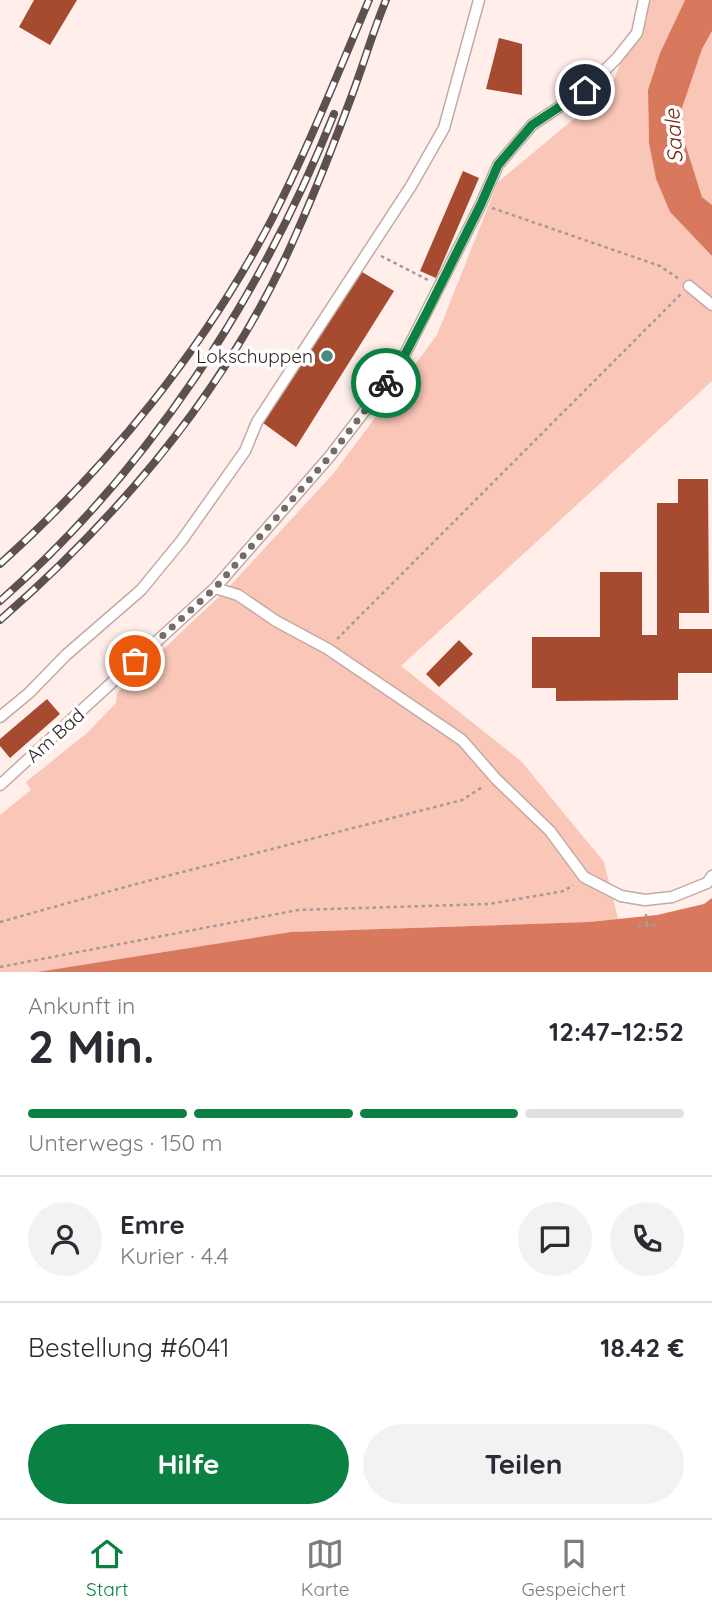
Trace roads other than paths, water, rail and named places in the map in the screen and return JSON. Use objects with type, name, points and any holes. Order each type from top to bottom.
[{"type":"lane","points":[[0,717],[141,590],[182,540],[244,452],[257,422],[411,186],[444,128],[479,0]]},
{"type":"lane","name":"Am Bad","points":[[0,785],[215,588],[330,456],[399,366],[498,165],[532,125],[585,90],[630,41],[637,33],[644,0]]},
{"type":"lane","points":[[689,286],[712,305]]},
{"type":"lane","points":[[215,588],[239,594],[276,621],[328,649],[462,740],[496,779],[550,831],[584,877],[621,896],[645,900],[672,897],[707,883],[712,876]]},
{"type":"water","name":"Saale","points":[[685,0],[712,0],[712,31],[702,49],[682,108],[684,140],[702,197],[712,205],[712,256],[670,212],[656,179],[649,143],[648,90],[660,53]]},
{"type":"water","points":[[712,898],[712,972],[37,972],[291,932],[589,922],[657,915],[704,904]]},
{"type":"railway","points":[[0,564],[40,527],[116,446],[185,359],[216,314],[272,219],[369,0]]},
{"type":"railway","points":[[0,620],[46,579],[131,490],[207,394],[240,342],[270,288],[304,215],[386,0]]},
{"type":"railway","points":[[0,601],[54,550],[105,495],[152,438],[196,377],[236,314],[272,249],[334,114]]},
{"type":"place","name":"Lokschuppen","points":[[327,356]]}]
